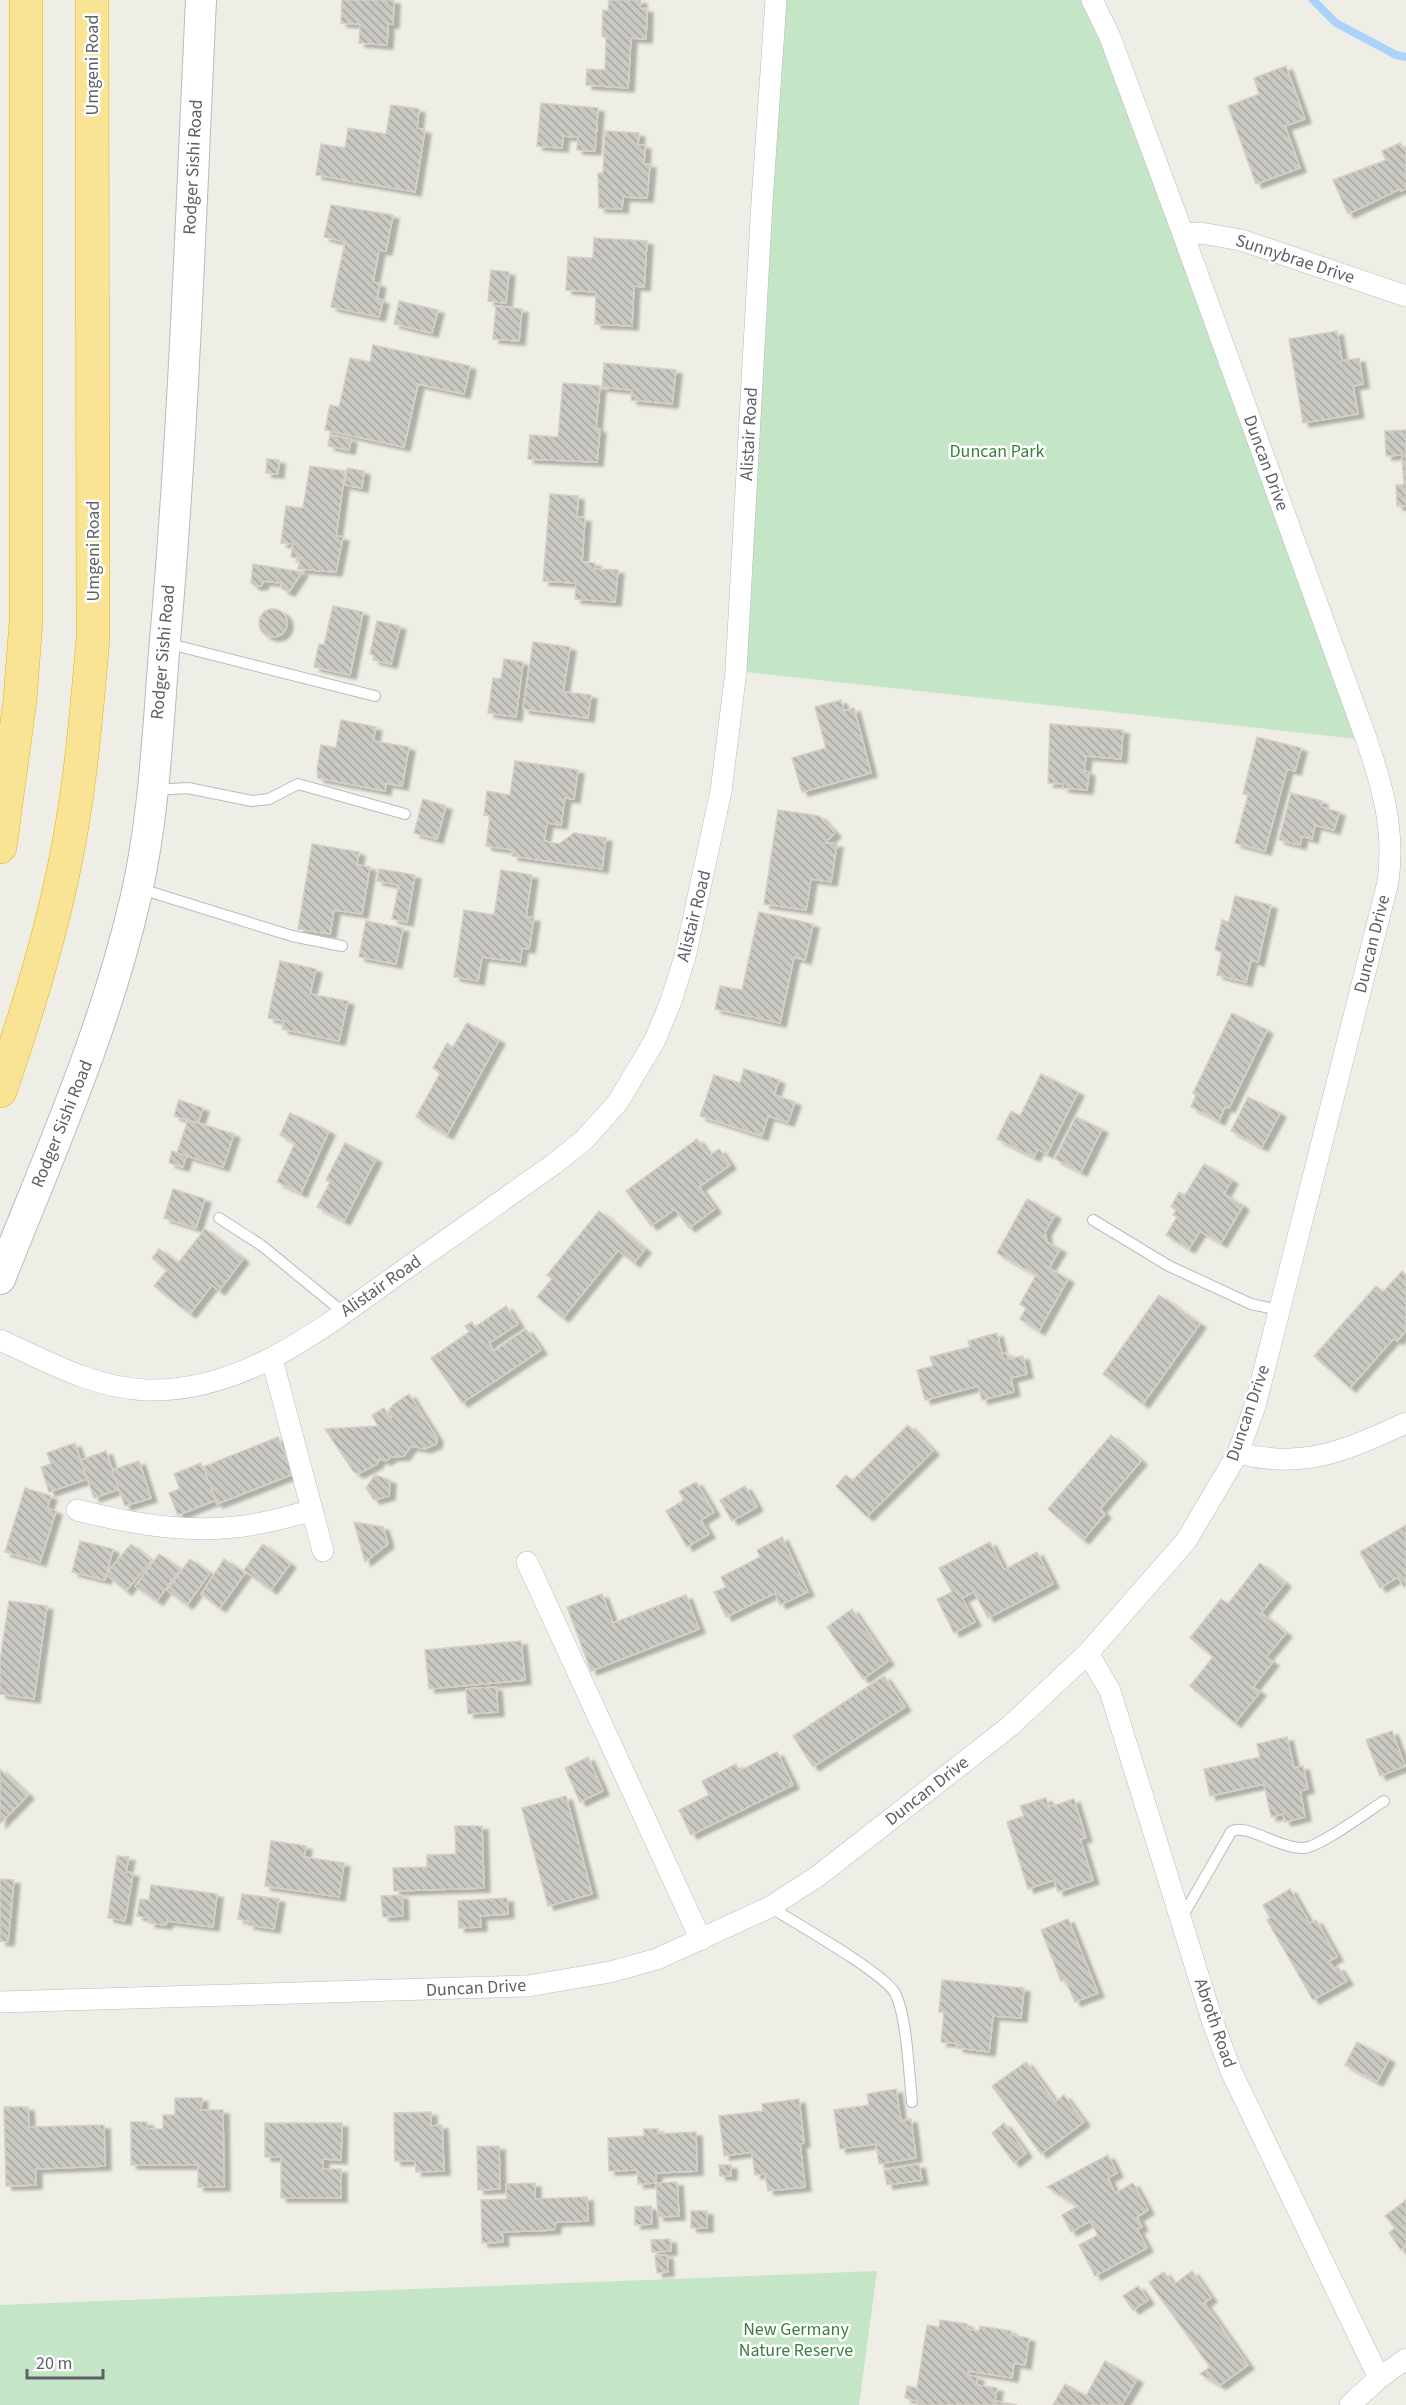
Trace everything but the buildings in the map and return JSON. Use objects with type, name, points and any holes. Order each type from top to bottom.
[{"type":"highway","points":[[0,847],[20,700],[26,621],[26,0]]},
{"type":"highway","name":"Umgeni Road","points":[[0,1091],[27,1013],[59,891],[75,807],[93,638],[92,0]]},
{"type":"street","name":"Rodger Sishi Road","points":[[0,1279],[94,1041],[137,888],[151,790],[182,402],[201,0]]},
{"type":"street","name":"Alistair Road","points":[[0,1340],[90,1378],[144,1390],[195,1386],[240,1373],[272,1359],[344,1313],[554,1164],[584,1140],[618,1102],[639,1070],[671,1001],[707,867],[730,738],[776,0]]},
{"type":"street","name":"Duncan Drive","points":[[0,2002],[528,1986],[610,1972],[657,1959],[701,1940],[770,1907],[818,1876],[1009,1727],[1088,1653],[1186,1541],[1238,1453],[1255,1406],[1398,843],[1372,757],[1183,234],[1110,38],[1092,0]]},
{"type":"street","name":"Sunnybrae Drive","points":[[1183,234],[1201,233],[1242,240],[1406,296]]},
{"type":"street","points":[[272,1359],[322,1551]]},
{"type":"street","points":[[1238,1453],[1297,1461],[1356,1445],[1406,1423]]},
{"type":"street","points":[[77,1510],[164,1528],[204,1529],[256,1524],[310,1510]]},
{"type":"street","points":[[527,1562],[701,1940]]},
{"type":"street","name":"Abroth Road","points":[[1088,1653],[1110,1691],[1231,2071],[1380,2378]]},
{"type":"street","points":[[1350,2405],[1380,2378],[1406,2359]]},
{"type":"lane","points":[[164,643],[375,696]]},
{"type":"lane","points":[[151,790],[188,788],[252,801],[269,799],[298,784],[405,814]]},
{"type":"lane","points":[[137,888],[292,936],[342,946]]},
{"type":"lane","points":[[219,1218],[261,1245],[344,1313]]},
{"type":"lane","points":[[1093,1220],[1169,1266],[1251,1304],[1279,1310]]},
{"type":"lane","points":[[1181,1919],[1231,1832],[1236,1828],[1246,1829],[1274,1844],[1311,1847],[1384,1801]]},
{"type":"lane","points":[[770,1907],[877,1975],[895,1993],[905,2034],[912,2102]]},
{"type":"green space","name":"Duncan Park","points":[[776,0],[1091,0],[1367,740],[736,671]]},
{"type":"green space","name":"New Germany Nature Reserve","points":[[877,2271],[859,2405],[0,2405],[0,2305]]},
{"type":"waterway","points":[[1313,0],[1336,23],[1396,55],[1406,57]]}]
